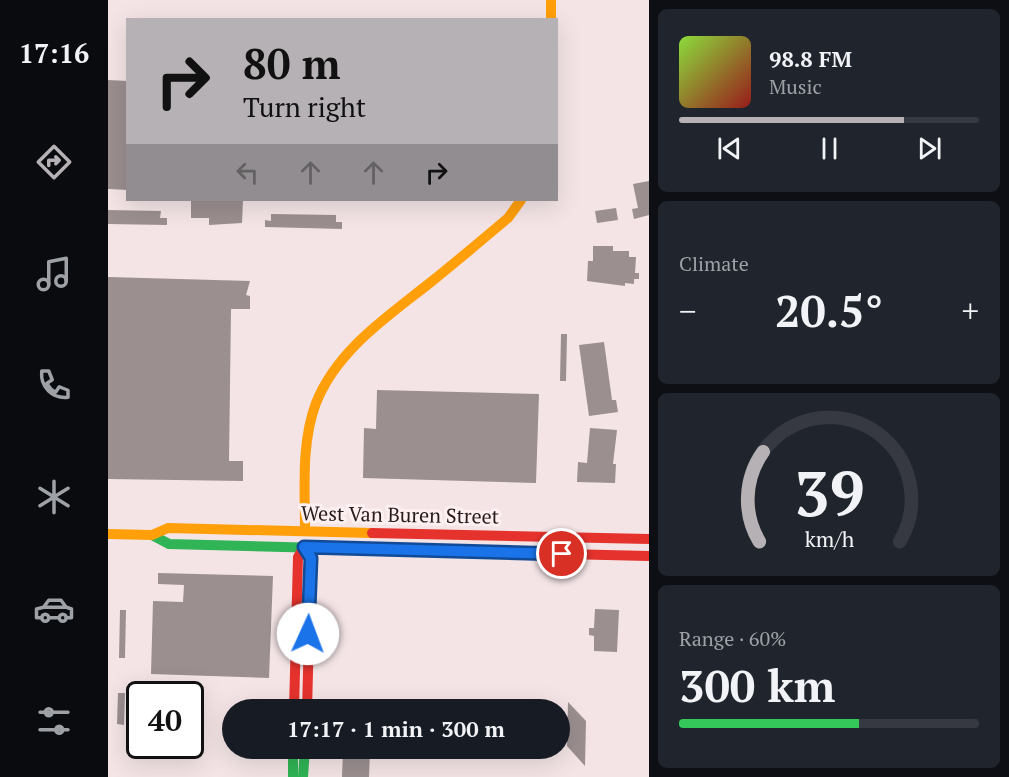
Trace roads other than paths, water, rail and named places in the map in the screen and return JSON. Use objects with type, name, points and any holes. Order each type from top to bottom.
[{"type":"main road","points":[[551,0],[551,18]]},
{"type":"main road","points":[[294,699],[298,557],[304,547],[305,467],[308,438],[316,404],[334,370],[364,335],[508,218],[520,201]]},
{"type":"main road","name":"West Van Buren Street","points":[[108,534],[152,535],[168,528],[649,539]]},
{"type":"main road","name":"West Van Buren Street","points":[[152,535],[170,544],[649,556]]},
{"type":"main road","points":[[562,554],[572,545],[595,545],[612,538]]},
{"type":"main road","points":[[304,547],[311,558],[307,699]]},
{"type":"main road","points":[[293,777],[294,759]]},
{"type":"main road","points":[[303,777],[304,759]]}]
